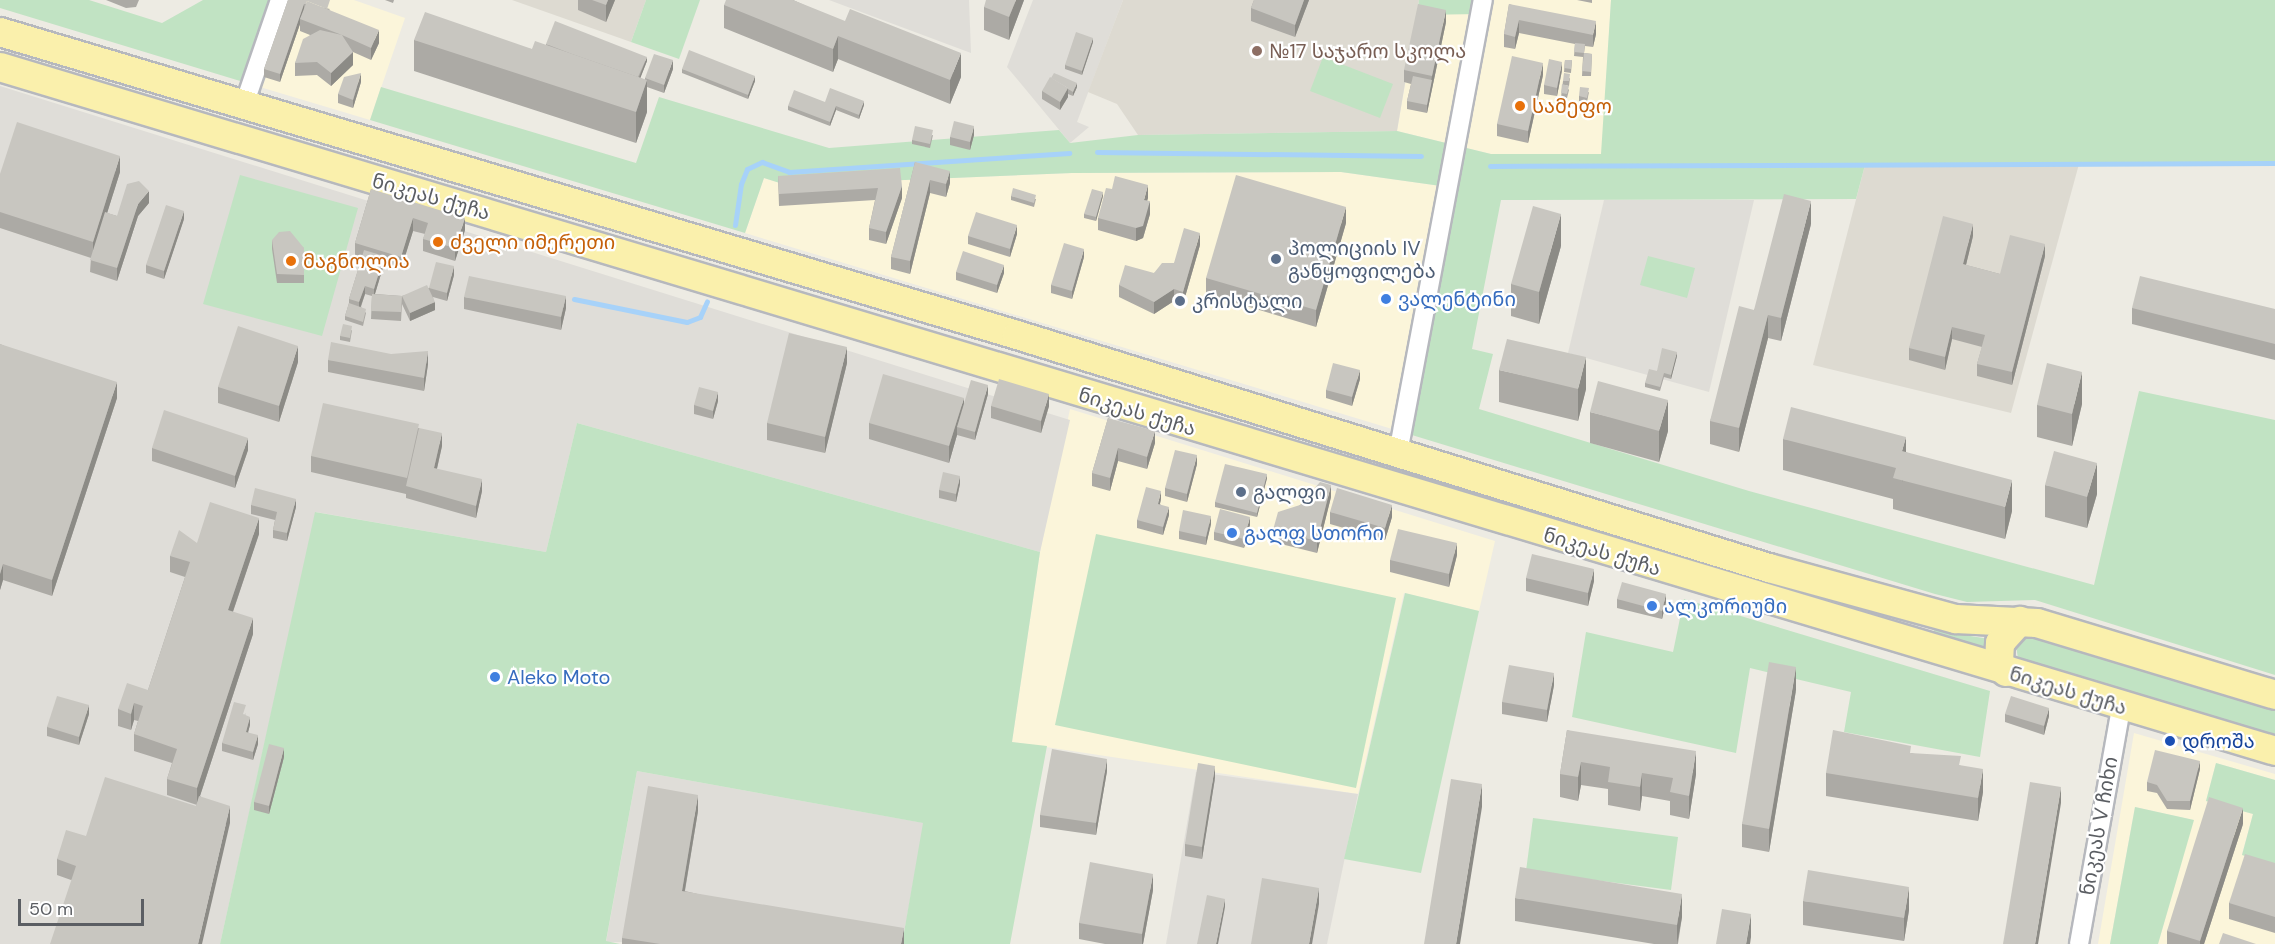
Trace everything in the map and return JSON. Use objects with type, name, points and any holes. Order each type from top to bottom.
[{"type":"main road","name":"ნიკეას ქუჩა","points":[[0,32],[1142,375],[1769,568],[1956,619],[2020,621],[2275,695]]},
{"type":"main road","name":"ნიკეას ქუჩა","points":[[0,67],[2121,708],[2275,751]]},
{"type":"main road","points":[[1130,410],[1142,375]]},
{"type":"main road","points":[[2006,672],[1999,662],[2000,642],[2020,621]]},
{"type":"street","points":[[244,105],[280,0]]},
{"type":"street","points":[[1398,453],[1483,0]]},
{"type":"street","name":"ნიკეას V ჩიხი","points":[[2079,944],[2121,708]]},
{"type":"shaded area","points":[[280,0],[354,0],[405,18],[370,120],[250,84]]},
{"type":"shaded area","points":[[512,0],[646,0],[631,42]]},
{"type":"shaded area","points":[[829,0],[969,0],[971,53]]},
{"type":"shaded area","points":[[1033,0],[1123,0],[1077,122],[1089,127],[1070,143],[1007,67]]},
{"type":"shaded area","name":"№17 საჯარო სკოლა","points":[[1123,0],[1419,0],[1397,131],[1138,135],[1117,104],[1088,92]]},
{"type":"shaded area","points":[[1483,0],[1611,0],[1602,154],[1491,154],[1397,131],[1417,15]]},
{"type":"shaded area","points":[[0,86],[1070,420],[1040,552],[577,423],[546,552],[316,512],[220,944],[0,944]]},
{"type":"shaded area","points":[[2079,164],[2011,413],[1813,365],[1865,165]]},
{"type":"shaded area","points":[[1341,172],[1448,187],[1402,432],[745,233],[764,178],[786,185],[1072,173]]},
{"type":"shaded area","points":[[1604,200],[1754,200],[1709,392],[1568,353]]},
{"type":"shaded area","points":[[1070,409],[1495,541],[1479,611],[1404,593],[1358,794],[1012,742],[1040,552]]},
{"type":"shaded area","points":[[2134,733],[2275,774],[2275,780],[2216,763],[2206,801],[2253,814],[2242,854],[2275,866],[2275,944],[2158,944],[2193,820],[2135,807],[2110,944],[2098,944]]},
{"type":"shaded area","points":[[637,771],[924,823],[902,944],[606,942]]},
{"type":"shaded area","points":[[1196,772],[1358,794],[1327,944],[1166,944]]},
{"type":"green space","points":[[0,0],[89,0],[162,23],[203,0],[280,0],[250,84],[0,8]]},
{"type":"green space","points":[[646,0],[700,0],[679,59],[631,42]]},
{"type":"green space","points":[[1419,0],[1483,0],[1480,14],[1417,15]]},
{"type":"green space","points":[[1611,0],[2275,0],[2275,163],[1865,165],[1856,199],[1501,200],[1472,349],[1493,354],[1479,409],[1749,491],[2094,585],[2139,391],[2275,420],[2275,675],[2035,600],[1967,602],[1935,594],[1402,432],[1448,187],[1341,172],[1072,173],[786,185],[764,178],[745,233],[370,120],[381,87],[636,163],[659,97],[829,148],[1059,130],[1070,143],[1138,135],[1397,131],[1491,154],[1601,154]]},
{"type":"green space","points":[[1323,57],[1393,84],[1380,118],[1310,91]]},
{"type":"green space","points":[[240,175],[358,208],[322,336],[203,304]]},
{"type":"green space","points":[[1648,256],[1695,268],[1687,298],[1640,285]]},
{"type":"green space","points":[[577,423],[1040,552],[1012,742],[1047,746],[1010,944],[902,944],[923,823],[637,771],[606,941],[620,944],[220,944],[315,512],[546,552]]},
{"type":"green space","points":[[1096,534],[1396,598],[1356,788],[1055,725]]},
{"type":"green space","points":[[1405,593],[1479,611],[1421,873],[1344,859]]},
{"type":"green space","points":[[1684,599],[1990,691],[1980,757],[1844,732],[1851,692],[1750,668],[1736,753],[1572,717],[1586,632],[1673,652]]},
{"type":"green space","points":[[1934,630],[1989,639],[1986,652],[1932,636]]},
{"type":"green space","points":[[2031,635],[2275,707],[2275,739],[2018,659],[2016,645]]},
{"type":"green space","points":[[2216,763],[2275,780],[2275,866],[2242,855],[2253,814],[2206,801]]},
{"type":"green space","points":[[2135,807],[2194,820],[2158,944],[2110,944]]},
{"type":"green space","points":[[1533,818],[1678,837],[1671,890],[1526,871]]},
{"type":"building","points":[[288,0],[330,0],[327,9],[307,1],[304,4],[280,74],[264,69]]},
{"type":"building","points":[[592,0],[608,0],[606,5]]},
{"type":"building","points":[[726,0],[793,0],[845,21],[850,9],[961,53],[950,80],[838,36],[833,49],[724,5]]},
{"type":"building","points":[[986,0],[1016,0],[1009,17],[984,7]]},
{"type":"building","points":[[1254,0],[1304,0],[1295,25],[1251,8]]},
{"type":"building","points":[[307,1],[379,30],[371,48],[300,19]]},
{"type":"building","points":[[1418,4],[1446,10],[1432,76],[1404,70]]},
{"type":"building","points":[[1509,4],[1596,21],[1593,35],[1519,20],[1515,37],[1504,34]]},
{"type":"building","points":[[425,12],[532,49],[535,41],[647,80],[636,112],[414,40]]},
{"type":"building","points":[[555,21],[647,57],[638,77],[546,44]]},
{"type":"building","points":[[320,30],[342,35],[353,52],[331,73],[317,62],[295,63],[303,39]]},
{"type":"building","points":[[1076,32],[1093,38],[1082,71],[1065,65]]},
{"type":"building","points":[[1575,43],[1585,44],[1584,53],[1574,52]]},
{"type":"building","points":[[689,50],[755,76],[748,95],[682,69]]},
{"type":"building","points":[[1584,53],[1592,54],[1591,72],[1582,71]]},
{"type":"building","points":[[654,54],[673,60],[664,85],[645,78]]},
{"type":"building","name":"სამეფო","points":[[1512,56],[1543,63],[1528,131],[1497,124]]},
{"type":"building","points":[[1549,59],[1562,62],[1557,88],[1544,85]]},
{"type":"building","points":[[1565,60],[1572,60],[1571,69],[1564,68]]},
{"type":"building","points":[[361,73],[353,100],[338,94],[344,77]]},
{"type":"building","points":[[1054,73],[1077,83],[1073,92],[1051,78]]},
{"type":"building","points":[[1564,73],[1570,74],[1569,81],[1563,81]]},
{"type":"building","points":[[1413,76],[1432,80],[1427,105],[1407,101]]},
{"type":"building","points":[[1050,77],[1068,88],[1060,102],[1042,91]]},
{"type":"building","points":[[1562,84],[1569,86],[1567,94],[1561,93]]},
{"type":"building","points":[[1580,87],[1589,88],[1587,98],[1579,96]]},
{"type":"building","points":[[830,88],[864,101],[859,115],[836,106],[830,122],[788,106],[794,90],[825,102]]},
{"type":"building","points":[[954,121],[974,126],[970,142],[950,137]]},
{"type":"building","points":[[17,122],[120,156],[93,242],[0,212],[0,174]]},
{"type":"building","points":[[915,126],[933,130],[930,144],[912,140]]},
{"type":"building","points":[[915,162],[950,171],[946,184],[930,180],[910,261],[891,257]]},
{"type":"building","points":[[900,168],[902,186],[886,232],[869,228],[878,188],[779,194],[778,176]]},
{"type":"building","name":"პოლიციის IV განყოფილება","points":[[1236,175],[1346,207],[1316,310],[1206,278]]},
{"type":"building","points":[[1115,176],[1148,185],[1144,200],[1150,201],[1143,226],[1136,228],[1098,218],[1106,188],[1112,189]]},
{"type":"building","points":[[139,181],[149,191],[138,204],[117,268],[90,260],[105,212],[117,216],[127,184]]},
{"type":"building","points":[[1013,188],[1036,195],[1034,203],[1011,196]]},
{"type":"building","points":[[371,189],[465,218],[455,248],[423,239],[428,223],[413,218],[401,257],[355,243]]},
{"type":"building","points":[[1092,189],[1103,192],[1096,217],[1084,214]]},
{"type":"building","points":[[1784,194],[1811,201],[1781,318],[1768,315],[1739,428],[1710,421],[1739,306],[1754,310]]},
{"type":"building","points":[[166,205],[184,211],[164,271],[146,265]]},
{"type":"building","points":[[1533,206],[1561,214],[1539,292],[1511,284]]},
{"type":"building","points":[[976,212],[1017,225],[1010,249],[968,236]]},
{"type":"building","points":[[1943,216],[1973,224],[1963,264],[2000,274],[2010,235],[2045,244],[2012,372],[1977,364],[1985,335],[1952,327],[1945,357],[1909,348]]},
{"type":"building","points":[[1184,228],[1200,233],[1183,292],[1174,289],[1154,302],[1119,285],[1125,265],[1154,273],[1162,263],[1174,263]]},
{"type":"building","points":[[290,231],[304,248],[304,275],[277,274],[272,240],[279,232]]},
{"type":"building","points":[[1064,243],[1084,249],[1072,291],[1051,285]]},
{"type":"building","points":[[364,250],[384,256],[374,289],[365,286],[359,302],[349,299]]},
{"type":"building","points":[[963,251],[1004,265],[997,285],[956,272]]},
{"type":"building","points":[[436,262],[454,266],[447,293],[429,288]]},
{"type":"building","points":[[469,276],[566,296],[561,317],[464,297]]},
{"type":"building","points":[[2140,276],[2275,309],[2275,344],[2132,308]]},
{"type":"building","points":[[427,285],[435,302],[410,313],[402,296]]},
{"type":"building","points":[[372,294],[402,296],[401,312],[371,311]]},
{"type":"building","points":[[349,303],[366,309],[363,322],[345,316]]},
{"type":"building","points":[[343,324],[352,326],[350,338],[340,336]]},
{"type":"building","points":[[238,326],[298,346],[279,406],[218,387]]},
{"type":"building","points":[[789,333],[847,347],[825,437],[767,423]]},
{"type":"building","points":[[1507,339],[1586,357],[1578,389],[1499,370]]},
{"type":"building","points":[[331,342],[391,354],[428,351],[424,378],[328,360]]},
{"type":"building","points":[[0,344],[117,382],[52,580],[3,564],[0,574]]},
{"type":"building","points":[[1662,348],[1677,352],[1671,375],[1664,373],[1660,387],[1645,383],[1649,369],[1657,371]]},
{"type":"building","points":[[1333,363],[1360,370],[1352,397],[1326,390]]},
{"type":"building","points":[[2047,363],[2082,372],[2072,414],[2037,405]]},
{"type":"building","points":[[883,374],[964,398],[949,446],[869,423]]},
{"type":"building","points":[[999,379],[1049,394],[1041,421],[991,406]]},
{"type":"building","points":[[971,380],[988,385],[975,432],[957,427]]},
{"type":"building","points":[[1598,381],[1668,400],[1659,431],[1590,412]]},
{"type":"building","points":[[699,387],[718,392],[713,411],[694,405]]},
{"type":"building","points":[[323,403],[419,424],[407,478],[311,456]]},
{"type":"building","points":[[1791,407],[1906,437],[1902,451],[2012,480],[2005,507],[1893,478],[1896,468],[1783,439]]},
{"type":"building","points":[[164,410],[248,438],[235,476],[152,448]]},
{"type":"building","points":[[1108,418],[1155,431],[1147,457],[1118,448],[1110,478],[1092,473]]},
{"type":"building","points":[[419,428],[442,433],[434,468],[482,479],[476,506],[406,486]]},
{"type":"building","points":[[1175,450],[1197,455],[1187,494],[1165,488]]},
{"type":"building","points":[[2054,451],[2097,463],[2087,497],[2045,485]]},
{"type":"building","name":"გალფი","points":[[1225,464],[1267,474],[1257,513],[1215,502]]},
{"type":"building","points":[[943,472],[960,476],[956,494],[939,490]]},
{"type":"building","points":[[1320,482],[1331,485],[1317,541],[1273,530],[1278,512],[1300,505]]},
{"type":"building","points":[[1146,487],[1161,491],[1158,504],[1169,507],[1163,527],[1137,520]]},
{"type":"building","points":[[255,488],[296,499],[287,533],[273,530],[277,512],[251,505]]},
{"type":"building","points":[[1337,488],[1392,505],[1385,528],[1330,512]]},
{"type":"building","points":[[210,502],[259,518],[228,610],[253,618],[197,788],[167,779],[177,749],[134,734],[143,706],[134,703],[131,714],[118,709],[127,683],[148,690],[190,562],[170,556],[179,530],[197,543]]},
{"type":"building","points":[[1220,509],[1250,517],[1244,539],[1214,532]]},
{"type":"building","points":[[1183,510],[1211,516],[1206,537],[1179,531]]},
{"type":"building","points":[[1398,529],[1457,543],[1449,574],[1390,560]]},
{"type":"building","points":[[1532,554],[1594,569],[1588,593],[1526,578]]},
{"type":"building","points":[[1622,582],[1666,594],[1662,611],[1617,599]]},
{"type":"building","points":[[1769,662],[1796,667],[1769,829],[1742,824]]},
{"type":"building","points":[[1509,665],[1554,673],[1547,710],[1502,702]]},
{"type":"building","points":[[57,696],[89,705],[79,737],[47,727]]},
{"type":"building","points":[[2011,696],[2049,708],[2044,726],[2005,714]]},
{"type":"building","points":[[234,702],[246,705],[243,714],[250,717],[246,732],[258,735],[253,752],[222,743]]},
{"type":"building","points":[[1567,730],[1696,751],[1689,796],[1670,792],[1673,778],[1642,773],[1640,787],[1608,782],[1610,767],[1581,762],[1578,777],[1560,774]]},
{"type":"building","points":[[1833,730],[1911,746],[1910,753],[1961,756],[1959,765],[1983,769],[1978,798],[1826,773]]},
{"type":"building","points":[[269,744],[284,748],[269,806],[254,802]]},
{"type":"building","points":[[1052,749],[1107,759],[1096,823],[1040,815]]},
{"type":"building","points":[[2155,750],[2200,761],[2190,801],[2167,801],[2157,785],[2147,782]]},
{"type":"building","points":[[1198,763],[1215,766],[1202,847],[1185,844]]},
{"type":"building","points":[[105,777],[196,806],[199,796],[230,806],[198,944],[50,944],[76,866],[57,859],[66,830],[86,836]]},
{"type":"building","points":[[1451,779],[1482,784],[1456,944],[1424,944]]},
{"type":"building","points":[[2030,782],[2061,787],[2035,944],[2003,944]]},
{"type":"building","points":[[648,786],[698,795],[682,891],[904,928],[901,944],[660,944],[622,938]]},
{"type":"building","points":[[2209,797],[2243,808],[2200,941],[2167,931]]},
{"type":"building","points":[[2245,854],[2275,863],[2275,917],[2229,903]]},
{"type":"building","points":[[1090,862],[1153,874],[1142,934],[1079,923]]},
{"type":"building","points":[[1520,867],[1682,894],[1677,925],[1515,898]]},
{"type":"building","points":[[1808,870],[1909,887],[1904,918],[1803,901]]},
{"type":"building","points":[[1262,878],[1319,888],[1309,944],[1251,944]]},
{"type":"building","points":[[1207,895],[1225,899],[1216,944],[1197,944]]},
{"type":"building","points":[[1722,909],[1751,914],[1746,944],[1716,944]]},
{"type":"building","points":[[2223,933],[2256,944],[2219,944]]},
{"type":"waterway","points":[[1097,152],[1421,156]]},
{"type":"waterway","points":[[735,225],[741,184],[747,169],[762,162],[789,172],[1069,153]]},
{"type":"waterway","points":[[1490,166],[2275,163]]},
{"type":"waterway","points":[[574,299],[687,322],[700,317],[707,301]]},
{"type":"place","name":"№17 საჯარო სკოლა","points":[[1257,51]]},
{"type":"place","name":"სამეფო","points":[[1520,106]]},
{"type":"place","name":"ძველი იმერეთი","points":[[438,242]]},
{"type":"place","name":"პოლიციის IV განყოფილება","points":[[1276,259]]},
{"type":"place","name":"მაგნოლია","points":[[291,261]]},
{"type":"place","name":"ვალენტინი","points":[[1386,299]]},
{"type":"place","name":"კრისტალი","points":[[1180,301]]},
{"type":"place","name":"გალფი","points":[[1241,492]]},
{"type":"place","name":"გალფ სთორი","points":[[1232,533]]},
{"type":"place","name":"ალკორიუმი","points":[[1652,606]]},
{"type":"place","name":"Aleko Moto","points":[[495,677]]},
{"type":"place","name":"დროშა","points":[[2170,741]]}]
